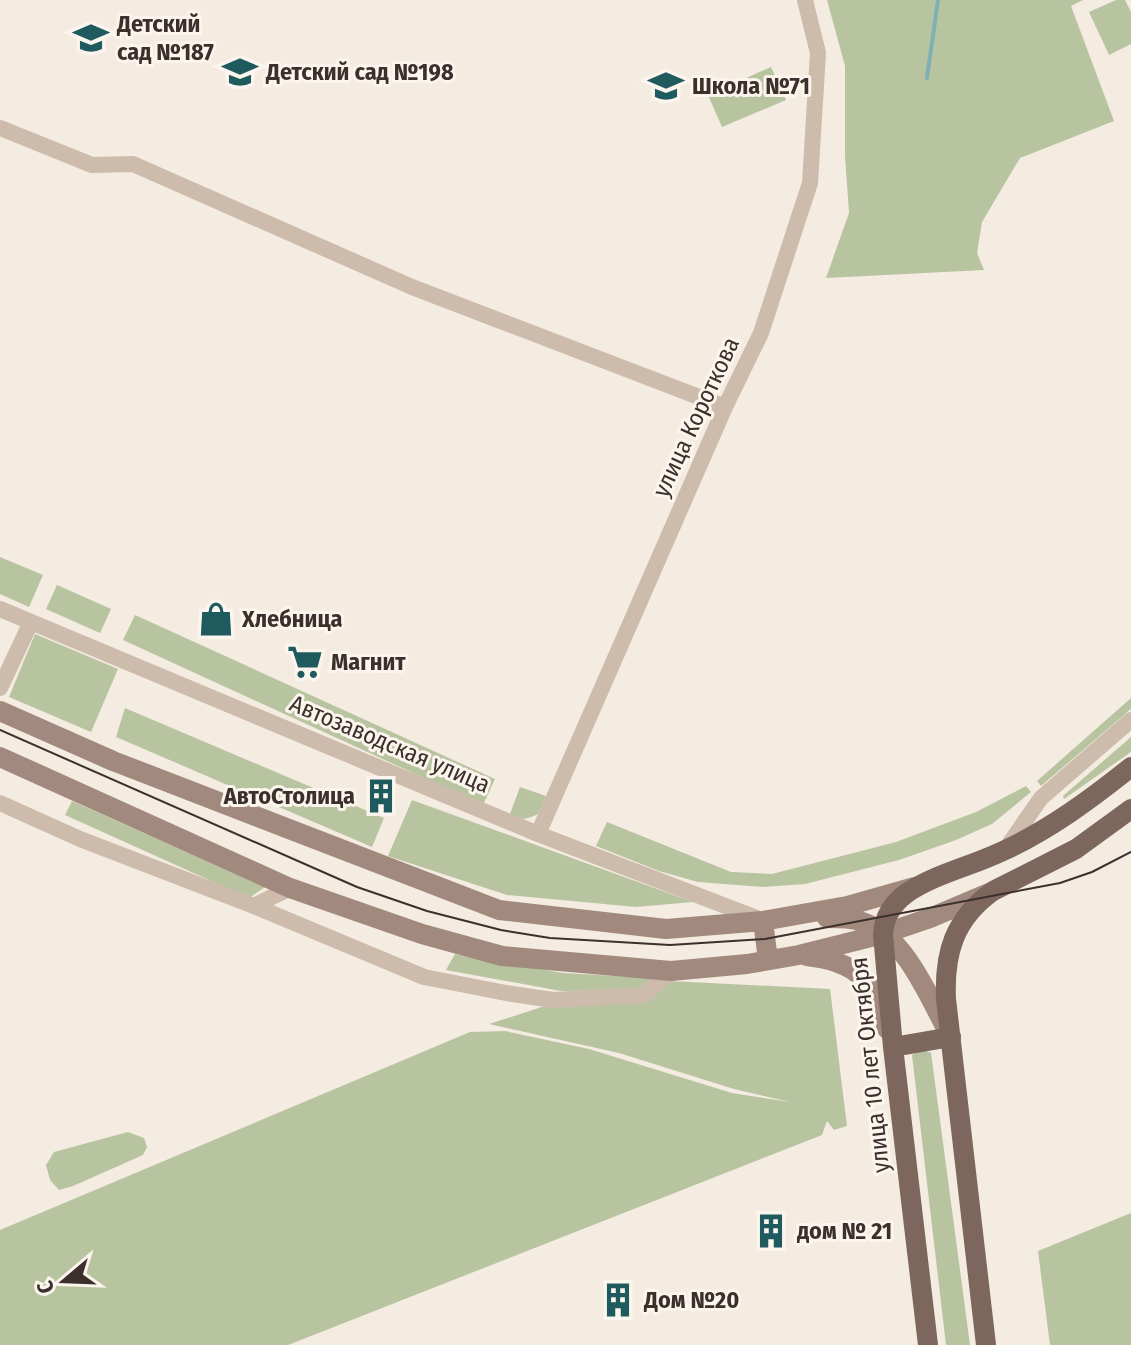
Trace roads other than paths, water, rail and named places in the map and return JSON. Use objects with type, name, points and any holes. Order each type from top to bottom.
[{"type":"main road","points":[[0,711],[113,761],[488,908],[666,929],[847,918],[866,923],[883,934],[908,963],[951,1037]]},
{"type":"main road","points":[[0,757],[290,888],[422,934],[502,956],[671,971],[799,955],[883,934],[930,918],[993,891],[1076,849],[1131,809]]},
{"type":"main road","points":[[1124,773],[1131,795]]},
{"type":"main road","name":"улица 10 лет Октября","points":[[928,1345],[883,934],[890,910],[901,898],[922,885],[1004,851],[1057,821],[1124,773]]},
{"type":"main road","points":[[763,921],[847,906],[922,885]]},
{"type":"main road","points":[[986,1345],[946,980],[951,946],[965,916],[993,891]]},
{"type":"main road","points":[[763,921],[768,960]]},
{"type":"main road","points":[[799,955],[838,962],[859,973],[876,996],[893,1047],[951,1037]]},
{"type":"street","name":"улица Короткова","points":[[538,834],[725,407],[761,333],[810,183],[818,53],[805,0]]},
{"type":"street","points":[[0,128],[92,165],[133,164],[412,287],[725,407]]},
{"type":"street","name":"Автозаводская улица","points":[[0,609],[538,834],[763,921]]},
{"type":"street","points":[[0,688],[31,622]]},
{"type":"street","points":[[1004,851],[1041,798],[1131,720]]},
{"type":"street","points":[[0,803],[80,839],[254,906],[424,977],[553,1000],[644,995],[671,971]]},
{"type":"street","points":[[254,906],[290,888]]},
{"type":"waterway","points":[[927,78],[938,0]]},
{"type":"tram line","points":[[0,730],[357,887],[427,911],[501,930],[550,938],[670,945],[765,939],[1060,883],[1092,872],[1131,852]]},
{"type":"place","name":"Детский сад №187","points":[[91,38]]},
{"type":"place","name":"Детский сад №198","points":[[240,72]]},
{"type":"place","name":"Школа №71","points":[[666,86]]},
{"type":"place","name":"Хлебница","points":[[216,619]]},
{"type":"place","name":"Магнит","points":[[305,662]]},
{"type":"place","name":"АвтоСтолица","points":[[381,796]]},
{"type":"place","name":"дом № 21","points":[[771,1231]]},
{"type":"place","name":"Дом №20","points":[[618,1300]]}]
